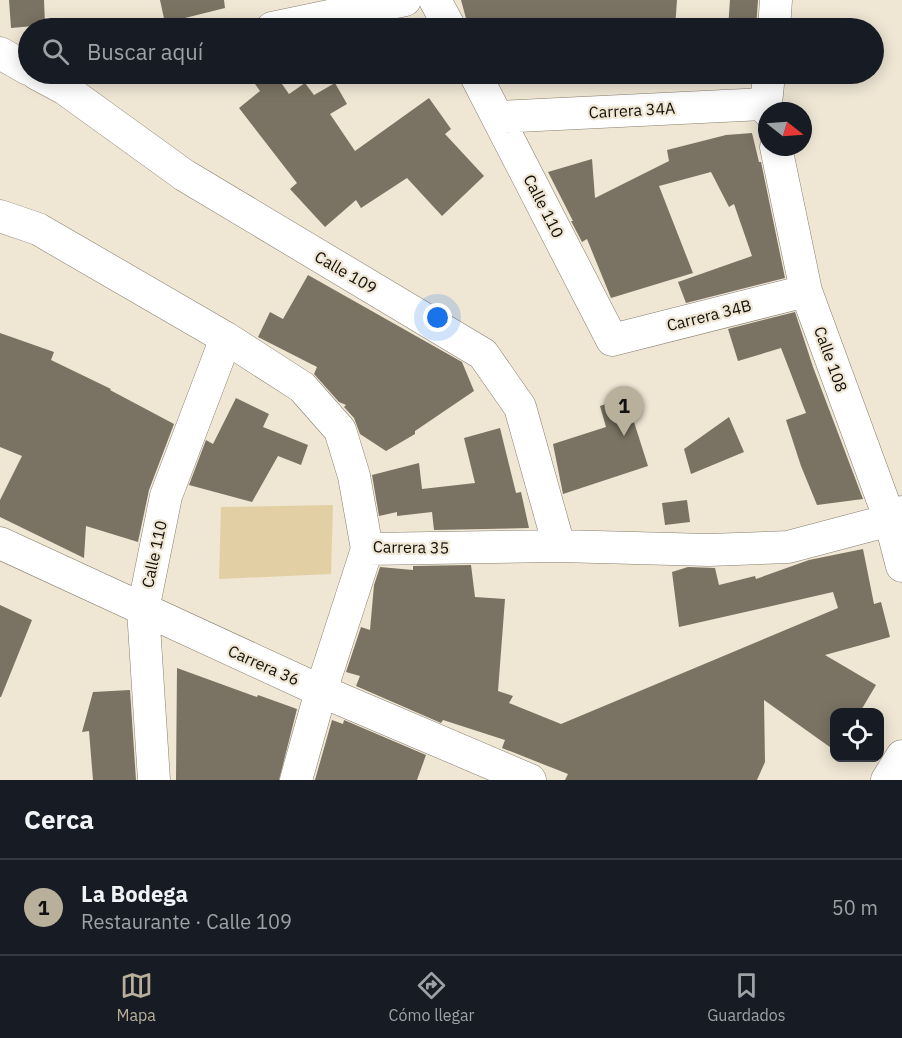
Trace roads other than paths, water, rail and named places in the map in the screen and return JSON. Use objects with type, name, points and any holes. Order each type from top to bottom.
[{"type":"street","points":[[320,18],[405,0]]},
{"type":"street","points":[[435,0],[445,18]]},
{"type":"street","points":[[775,18],[776,0]]},
{"type":"street","points":[[0,52],[18,63]]},
{"type":"street","name":"Calle 109","points":[[56,84],[184,175],[483,354],[520,407],[559,546]]},
{"type":"street","name":"Calle 110","points":[[481,84],[612,340]]},
{"type":"street","name":"Carrera 34A","points":[[499,117],[768,96]]},
{"type":"street","name":"Calle 108","points":[[778,156],[806,291],[896,516],[902,566]]},
{"type":"street","name":"Carrera 35","points":[[0,216],[38,229],[226,338],[302,387],[340,430],[354,476],[367,549],[559,546],[710,550],[788,547],[896,516]]},
{"type":"street","name":"Carrera 34B","points":[[612,340],[806,291]]},
{"type":"street","name":"Calle 110","points":[[154,780],[143,610],[166,496],[226,338]]},
{"type":"street","name":"Carrera 36","points":[[0,543],[321,691],[530,780]]},
{"type":"street","points":[[296,780],[321,691],[367,549]]},
{"type":"street","points":[[887,780],[902,756]]},
{"type":"place","name":"La Bodega","points":[[624,436]]}]
